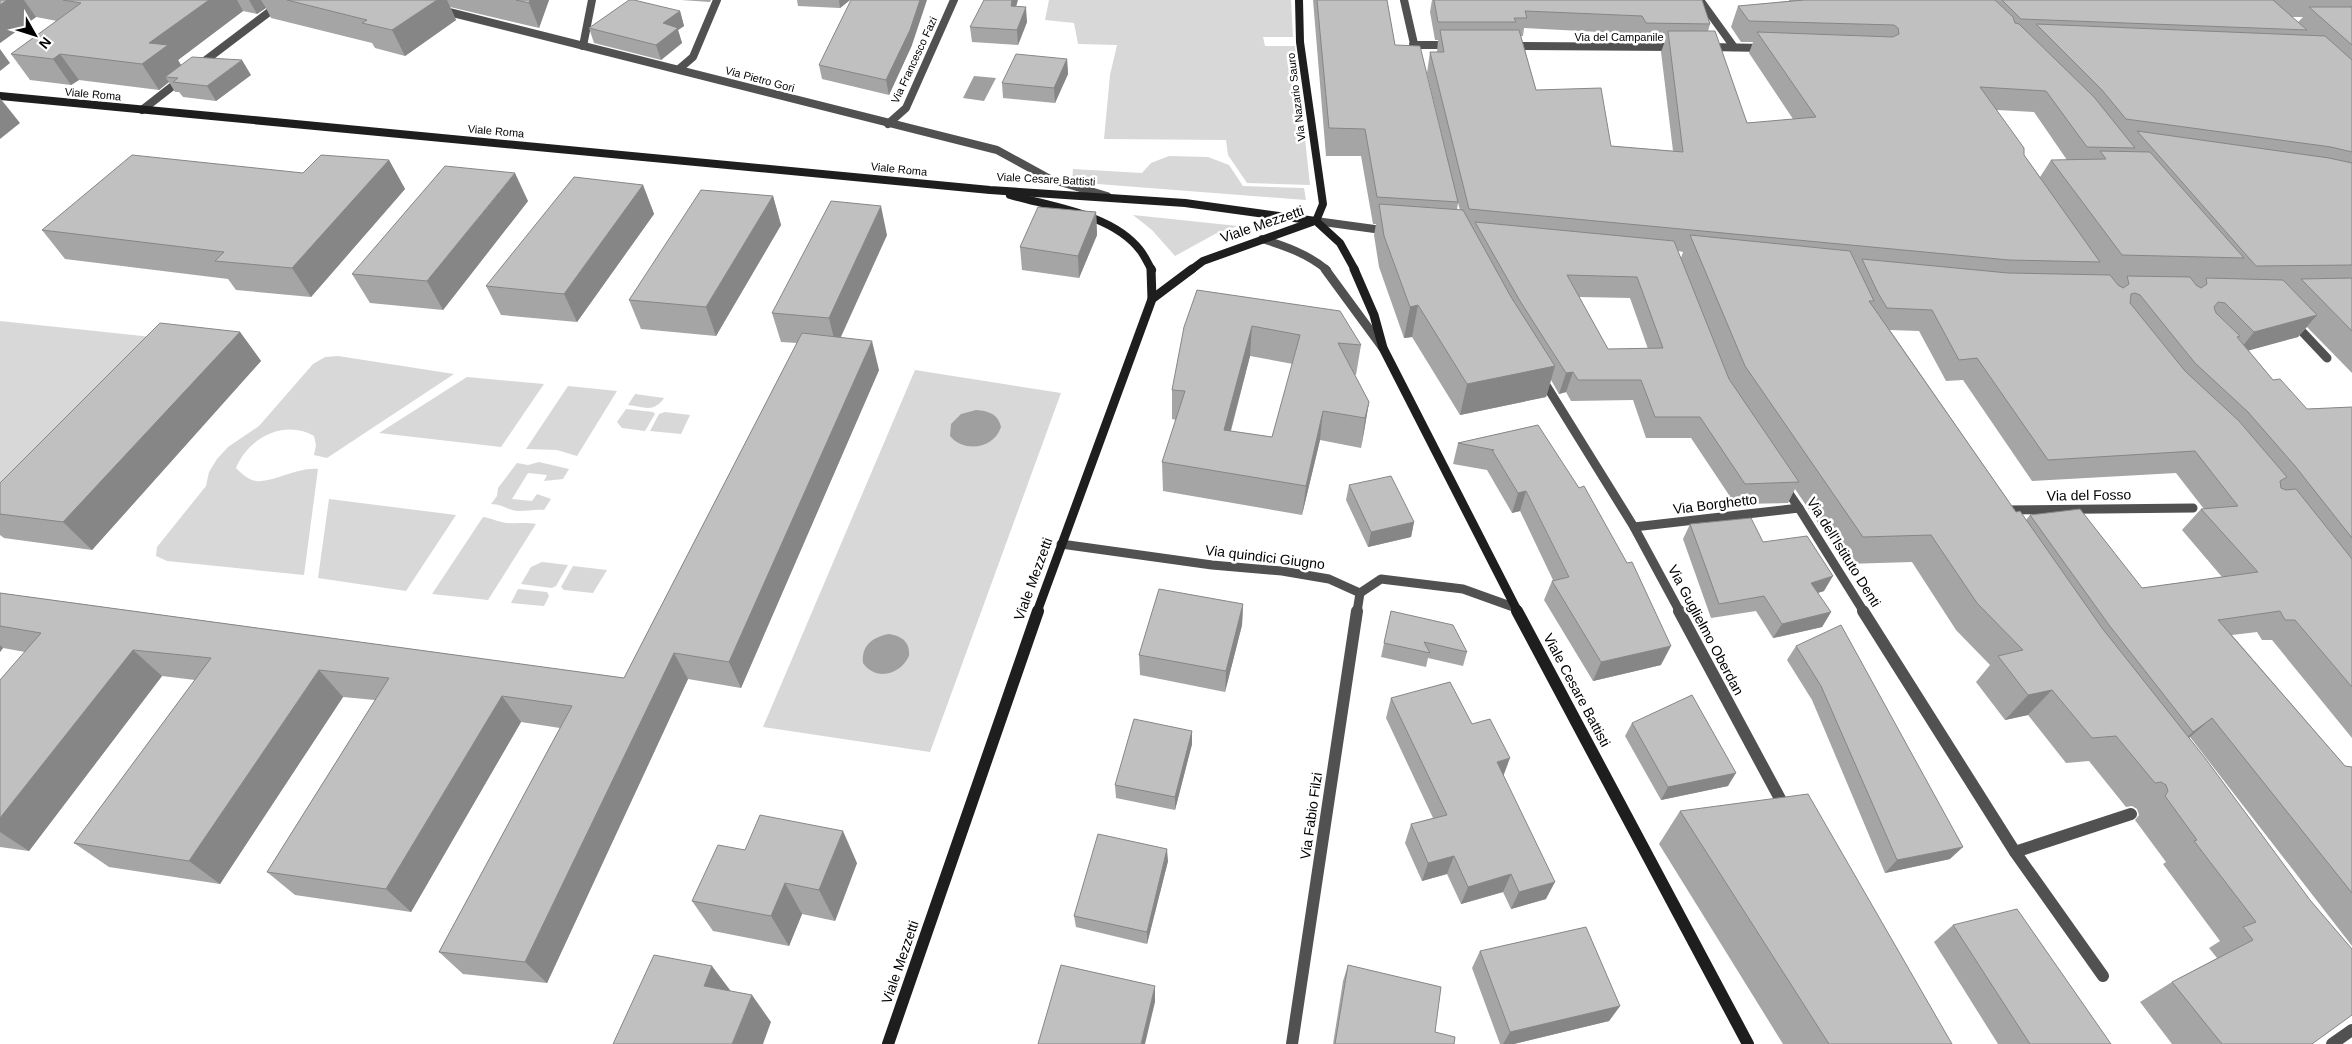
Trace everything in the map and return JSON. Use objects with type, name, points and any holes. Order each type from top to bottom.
[{"type":"main road","name":"Via Nazario Sauro","points":[[1299,0],[1300,42],[1323,204],[1316,221]]},
{"type":"main road","name":"Viale Roma","points":[[0,96],[990,190]]},
{"type":"main road","name":"Viale Cesare Battisti","points":[[990,190],[1107,196],[1185,203],[1316,221],[1340,243],[1352,262],[1374,315],[1383,348],[1516,608],[1748,1044]]},
{"type":"main road","name":"Viale Cesare Battisti","points":[[990,190],[1104,222],[1125,235],[1140,250],[1152,271],[1152,299]]},
{"type":"main road","name":"Viale Mezzetti","points":[[888,1044],[1061,544],[1152,299],[1203,261],[1316,221]]},
{"type":"street","points":[[194,69],[284,0]]},
{"type":"street","points":[[583,46],[592,0]]},
{"type":"street","points":[[679,69],[693,57],[716,0]]},
{"type":"street","name":"Via Francesco Fazi","points":[[888,124],[906,108],[954,0]]},
{"type":"street","points":[[1404,0],[1418,64]]},
{"type":"street","points":[[1700,0],[1734,47]]},
{"type":"street","name":"Via Pietro Gori","points":[[435,8],[997,150],[1050,179],[1107,196]]},
{"type":"street","points":[[1413,45],[1458,46]]},
{"type":"street","name":"Via del Campanile","points":[[1506,46],[1679,48]]},
{"type":"street","points":[[1697,47],[1774,48]]},
{"type":"street","points":[[142,110],[187,75]]},
{"type":"street","points":[[1316,221],[1366,229],[1403,232]]},
{"type":"street","name":"Viale Cesare Battisti","points":[[1262,239],[1286,246],[1317,262],[1330,273],[1344,296],[1383,348]]},
{"type":"street","points":[[2288,316],[2327,358]]},
{"type":"street","name":"Via Guglielmo Oberdan","points":[[1535,366],[1634,527],[1790,817]]},
{"type":"street","name":"Via dell'Istituto Denti","points":[[1778,476],[2015,852],[2103,976]]},
{"type":"street","name":"Via Borghetto","points":[[1634,527],[1798,508]]},
{"type":"street","name":"Via del Fosso","points":[[1993,510],[2193,508]]},
{"type":"street","name":"Via quindici Giugno","points":[[1061,544],[1301,574],[1330,579],[1360,593]]},
{"type":"street","points":[[1360,593],[1381,580],[1463,588],[1516,608]]},
{"type":"street","name":"Via Fabio Filzi","points":[[1292,1044],[1360,593]]},
{"type":"street","points":[[2015,852],[2131,814]]},
{"type":"street","points":[[2332,1044],[2352,1030]]},
{"type":"shaded area","points":[[1049,0],[1291,0],[1293,37],[1263,37],[1265,46],[1295,46],[1310,185],[1247,183],[1228,155],[1226,140],[1104,139],[1110,75],[1117,45],[1078,44],[1074,23],[1045,20]]},
{"type":"shaded area","points":[[974,76],[996,78],[984,101],[963,98]]},
{"type":"shaded area","points":[[1169,156],[1208,157],[1229,165],[1243,186],[1304,188],[1306,200],[1072,182],[1073,169],[1142,173],[1151,163]]},
{"type":"shaded area","points":[[1133,215],[1238,226],[1215,234],[1175,256],[1152,230]]},
{"type":"shaded area","points":[[0,321],[190,341],[0,508]]},
{"type":"shaded area","points":[[338,356],[454,374],[327,458],[314,455],[316,445],[314,436],[303,431],[291,430],[268,434],[258,440],[242,457],[236,468],[247,478],[256,481],[270,480],[301,470],[318,469],[304,575],[167,561],[156,556],[157,547],[206,486],[209,472],[217,459],[228,447],[259,426],[313,364],[325,357]]},
{"type":"shaded area","points":[[915,370],[1061,393],[930,752],[763,727]]},
{"type":"shaded area","points":[[467,377],[544,384],[501,447],[379,433]]},
{"type":"shaded area","points":[[568,386],[617,391],[577,456],[557,450],[526,449]]},
{"type":"shaded area","points":[[635,394],[664,398],[656,406],[648,408],[628,405]]},
{"type":"shaded area","points":[[626,409],[653,412],[655,414],[645,431],[622,428],[617,422]]},
{"type":"shaded area","points":[[976,410],[989,412],[995,416],[1001,427],[992,440],[985,444],[978,446],[963,445],[950,436],[951,424],[961,414]]},
{"type":"shaded area","points":[[665,412],[690,415],[681,434],[650,431],[659,414]]},
{"type":"shaded area","points":[[539,462],[569,469],[563,479],[544,481],[547,475],[528,473],[512,499],[532,501],[537,494],[551,499],[544,510],[515,511],[491,504],[497,496],[498,488],[517,463],[528,465]]},
{"type":"shaded area","points":[[329,499],[456,515],[406,591],[318,578]]},
{"type":"shaded area","points":[[483,517],[507,523],[536,524],[488,600],[432,594]]},
{"type":"shaded area","points":[[542,562],[568,565],[556,586],[552,588],[521,584],[531,567]]},
{"type":"shaded area","points":[[573,566],[607,570],[593,593],[564,590],[561,587]]},
{"type":"shaded area","points":[[518,589],[547,592],[549,596],[544,606],[511,603]]},
{"type":"shaded area","points":[[889,634],[898,636],[907,643],[909,656],[900,667],[888,673],[881,674],[868,669],[863,663],[866,647],[878,637]]},
{"type":"building","points":[[0,0],[7,0],[0,5]]},
{"type":"building","points":[[63,0],[209,0],[149,43],[168,45],[142,64],[60,54],[53,59],[11,54],[81,3]]},
{"type":"building","points":[[287,0],[437,0],[392,30],[362,23],[367,20]]},
{"type":"building","points":[[516,0],[530,0],[529,3]]},
{"type":"building","points":[[629,0],[680,11],[663,23],[678,28],[656,45],[589,28]]},
{"type":"building","points":[[851,0],[920,0],[910,30],[886,80],[819,65]]},
{"type":"building","points":[[984,0],[1012,0],[1011,6],[1026,7],[1017,30],[970,27]]},
{"type":"building","points":[[1317,0],[1387,0],[1395,45],[1420,46],[1458,202],[1377,197],[1365,129],[1329,128]]},
{"type":"building","points":[[1434,0],[1702,0],[1710,24],[1646,23],[1642,16],[1525,11],[1527,18],[1514,18],[1516,22],[1438,22]]},
{"type":"building","points":[[1804,0],[1995,0],[2013,17],[2015,23],[2019,24],[2094,97],[2135,148],[2087,147],[2046,91],[1980,87],[2024,148],[2024,155],[2100,262],[2009,260],[1469,209],[1430,52],[1444,52],[1440,30],[1519,30],[1536,90],[1601,88],[1611,146],[1683,152],[1668,31],[1715,31],[1747,123],[1816,117],[1757,32],[1893,37],[1899,34],[1898,28],[1894,25],[1749,21],[1738,6]]},
{"type":"building","points":[[2002,0],[2273,0],[2307,30],[2021,19]]},
{"type":"building","points":[[2309,7],[2352,7],[2352,45]]},
{"type":"building","points":[[2036,24],[2325,36],[2352,60],[2352,152],[2331,147],[2126,119],[2102,90]]},
{"type":"building","points":[[1016,54],[1067,59],[1054,88],[1002,83]]},
{"type":"building","points":[[192,57],[242,60],[207,86],[173,82],[178,78],[165,77]]},
{"type":"building","points":[[2137,131],[2329,158],[2352,163],[2352,265],[2256,266]]},
{"type":"building","points":[[2100,151],[2150,152],[2244,258],[2122,255],[2051,160],[2106,159]]},
{"type":"building","points":[[132,155],[303,173],[321,155],[389,160],[292,268],[215,261],[224,252],[42,230]]},
{"type":"building","points":[[445,166],[515,173],[427,281],[352,274]]},
{"type":"building","points":[[574,177],[643,185],[564,294],[486,286]]},
{"type":"building","points":[[701,190],[773,196],[706,307],[629,300]]},
{"type":"building","points":[[831,201],[881,206],[829,318],[772,313]]},
{"type":"building","points":[[1379,204],[1463,210],[1511,297],[1555,366],[1467,384],[1418,305],[1410,307],[1384,236]]},
{"type":"building","points":[[1038,207],[1096,212],[1078,256],[1020,247]]},
{"type":"building","points":[[1475,222],[1674,241],[1729,379],[1799,482],[1745,484],[1700,417],[1655,417],[1641,380],[1578,380],[1573,372],[1566,373],[1520,301]],"holes":[[[1567,275],[1637,277],[1663,348],[1608,349]]]},
{"type":"building","points":[[1690,235],[1850,251],[1874,301],[1869,301],[2016,512],[2020,511],[2102,628],[2205,758],[2310,900],[2352,949],[2352,1015],[2312,1044],[2222,1044],[2172,982],[2253,940],[2243,927],[2256,922],[2194,841],[2197,840],[2165,796],[2168,791],[2166,785],[2161,782],[2155,783],[2116,736],[2092,738],[2052,690],[2028,695],[1998,656],[2023,650],[1977,603],[1931,535],[1863,537],[1745,366]]},
{"type":"building","points":[[1862,259],[2008,273],[2110,275],[2123,288],[2129,284],[2127,276],[2190,277],[2201,288],[2207,284],[2206,278],[2283,280],[2317,315],[2254,332],[2225,303],[2218,302],[2214,307],[2216,313],[2240,336],[2237,337],[2273,380],[2280,379],[2307,409],[2352,407],[2352,538],[2295,466],[2248,412],[2195,363],[2140,295],[2131,294],[2130,303],[2185,371],[2239,421],[2287,477],[2280,481],[2281,488],[2286,490],[2296,489],[2352,559],[2352,687],[2295,620],[2285,620],[2280,611],[2218,620],[2345,766],[2352,767],[2352,893],[2212,718],[2193,732],[2109,625],[2030,515],[2080,509],[2142,588],[2258,572],[2201,509],[2238,506],[2195,451],[2048,460],[1977,358],[1959,360],[1932,310],[1887,308]]},
{"type":"building","points":[[2352,278],[2352,331],[2301,279]]},
{"type":"building","points":[[1197,290],[1340,311],[1361,345],[1338,343],[1369,402],[1365,418],[1323,411],[1306,486],[1162,462],[1185,391],[1172,390],[1184,327]],"holes":[[[1252,326],[1300,335],[1272,437],[1224,430]]]},
{"type":"building","points":[[160,323],[240,332],[63,522],[0,514],[0,483]]},
{"type":"building","points":[[802,333],[872,341],[729,662],[674,653],[525,962],[439,952],[572,706],[502,696],[386,889],[267,872],[389,678],[319,670],[189,861],[74,843],[211,658],[133,650],[0,818],[0,680],[41,633],[0,626],[0,593],[624,678]]},
{"type":"building","points":[[1538,425],[1579,488],[1584,486],[1627,563],[1632,562],[1671,646],[1601,662],[1552,581],[1569,577],[1526,491],[1518,493],[1492,450],[1494,450],[1458,443]]},
{"type":"building","points":[[1391,476],[1414,522],[1371,532],[1349,485]]},
{"type":"building","points":[[1751,518],[1763,542],[1807,536],[1833,576],[1811,583],[1831,612],[1782,624],[1764,596],[1719,604],[1690,524]]},
{"type":"building","points":[[1159,589],[1243,604],[1226,671],[1139,655]]},
{"type":"building","points":[[1391,611],[1453,625],[1467,652],[1424,642],[1430,653],[1384,643]]},
{"type":"building","points":[[1841,625],[1963,847],[1897,860],[1821,686],[1796,646]]},
{"type":"building","points":[[1450,682],[1472,724],[1490,719],[1510,758],[1497,762],[1555,882],[1519,892],[1511,874],[1468,887],[1454,856],[1428,863],[1411,824],[1447,815],[1391,698]]},
{"type":"building","points":[[1692,695],[1736,773],[1668,787],[1632,723]]},
{"type":"building","points":[[1134,719],[1192,731],[1175,797],[1115,785]]},
{"type":"building","points":[[1808,794],[1952,1044],[1829,1044],[1680,811]]},
{"type":"building","points":[[760,815],[843,831],[819,890],[785,883],[771,916],[692,901],[718,845],[745,850]]},
{"type":"building","points":[[1098,834],[1167,849],[1147,932],[1074,916]]},
{"type":"building","points":[[2017,909],[2111,1044],[2030,1044],[1953,925]]},
{"type":"building","points":[[1586,927],[1620,1006],[1510,1032],[1480,951]]},
{"type":"building","points":[[654,955],[712,966],[704,986],[752,995],[732,1044],[613,1044]]},
{"type":"building","points":[[1061,965],[1155,986],[1141,1044],[1038,1044]]},
{"type":"building","points":[[1348,965],[1441,987],[1435,1032],[1455,1037],[1454,1044],[1335,1044]]}]
